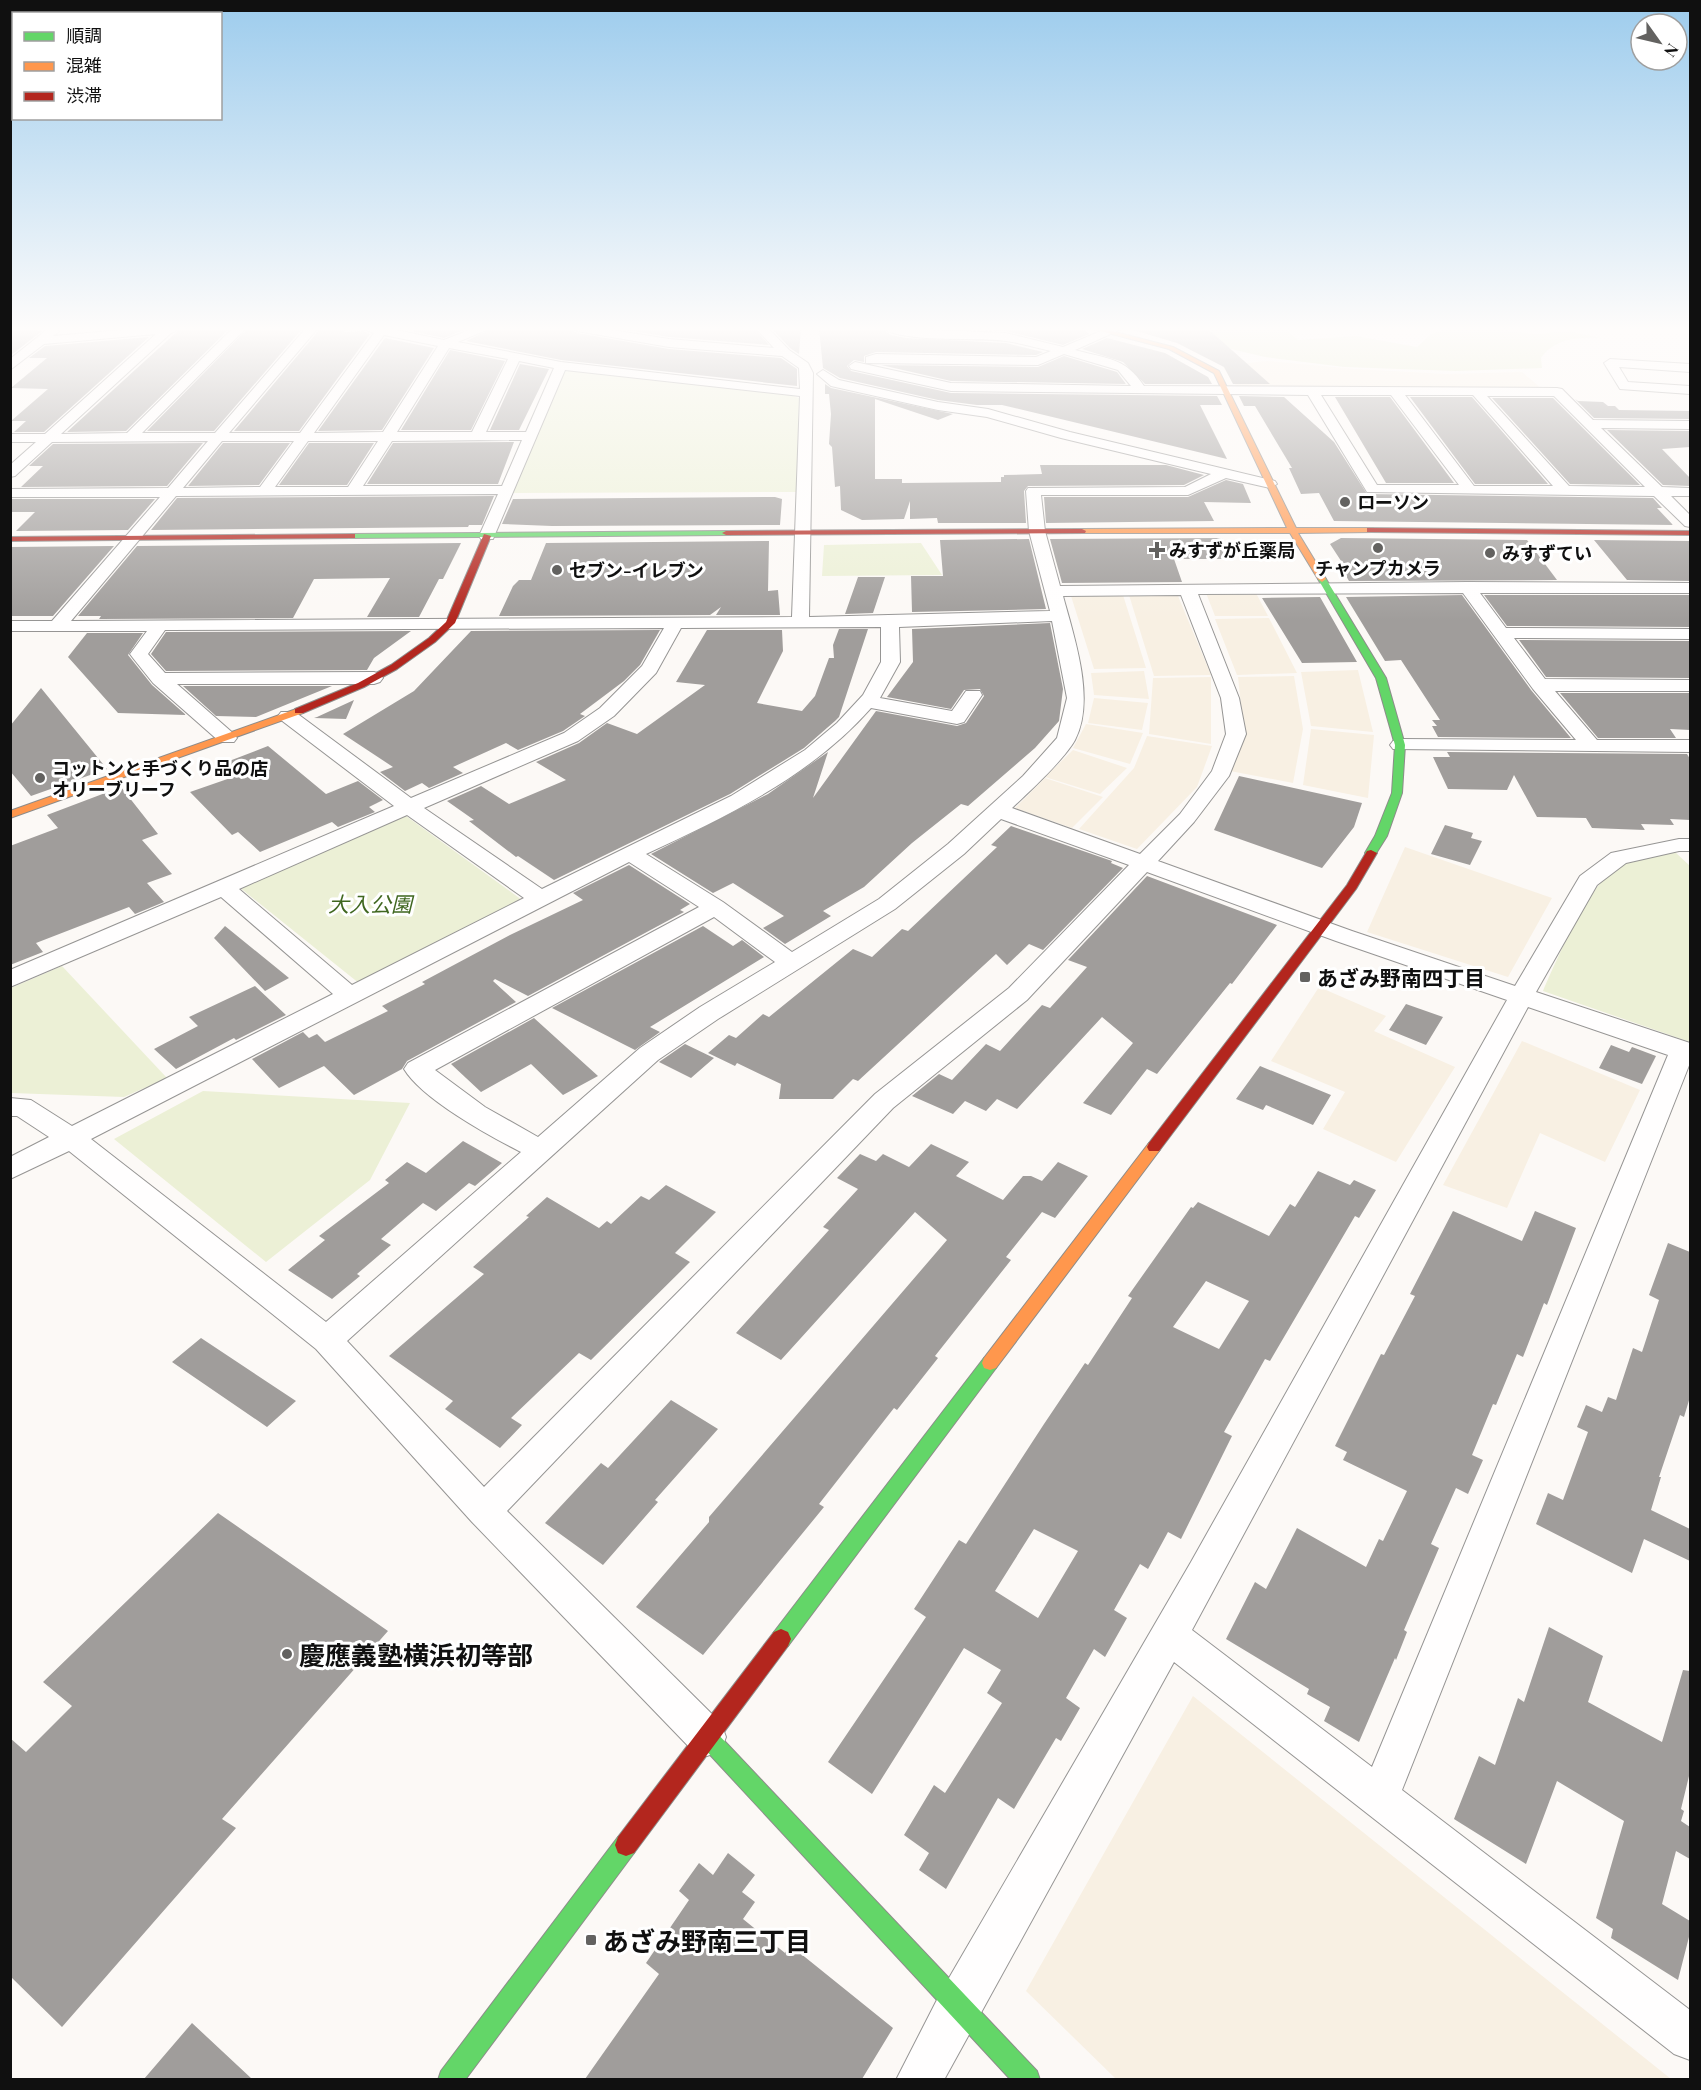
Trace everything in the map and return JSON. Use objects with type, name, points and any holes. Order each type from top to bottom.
[{"type":"street","points":[[10,473],[63,426]]},
{"type":"street","points":[[130,438],[142,426]]},
{"type":"street","points":[[58,626],[227,426]]},
{"type":"street","points":[[264,492],[313,426]]},
{"type":"street","points":[[353,491],[395,426]]},
{"type":"street","points":[[477,436],[482,426]]},
{"type":"street","points":[[11,814],[288,716],[374,678],[432,640],[450,622],[535,426]]},
{"type":"street","points":[[800,620],[806,426]]},
{"type":"street","points":[[1032,426],[1270,484]]},
{"type":"street","points":[[450,2079],[1352,885],[1382,836],[1397,793],[1400,745],[1381,678],[1292,529],[1243,426]]},
{"type":"street","points":[[1333,426],[1372,489],[1690,492]]},
{"type":"street","points":[[1421,426],[1470,490]]},
{"type":"street","points":[[1507,426],[1565,491]]},
{"type":"street","points":[[1592,426],[1690,523]]},
{"type":"street","points":[[10,438],[531,436]]},
{"type":"street","points":[[327,1340],[649,1054],[887,904],[956,849],[1030,780],[1066,740],[1076,698],[1068,648],[1037,531],[1033,491],[1188,491],[1224,474]]},
{"type":"street","points":[[10,493],[507,490]]},
{"type":"street","points":[[10,539],[1292,529],[1690,533]]},
{"type":"street","points":[[1467,587],[1540,685],[1590,744]]},
{"type":"street","points":[[1053,591],[1187,588],[1690,588]]},
{"type":"street","points":[[484,1511],[884,1101],[1018,994],[1145,863],[1186,818],[1222,772],[1236,734],[1230,698],[1187,588]]},
{"type":"street","points":[[10,626],[800,620],[890,622],[1060,616]]},
{"type":"street","points":[[10,979],[571,736],[607,712],[650,669],[676,622]]},
{"type":"street","points":[[10,1169],[630,853],[707,818],[798,764],[839,731],[868,702],[891,664],[890,622]]},
{"type":"street","points":[[160,625],[140,654],[160,679],[227,738]]},
{"type":"street","points":[[1501,633],[1690,634]]},
{"type":"street","points":[[160,679],[374,678]]},
{"type":"street","points":[[1540,685],[1690,685]]},
{"type":"street","points":[[868,702],[953,724],[973,695]]},
{"type":"street","points":[[288,716],[410,807],[541,899]]},
{"type":"street","points":[[1400,745],[1690,746]]},
{"type":"street","points":[[997,810],[1320,927],[1687,1052],[1380,1796]]},
{"type":"street","points":[[919,2079],[958,2006],[1204,1574],[1521,997],[1588,881],[1619,858],[1687,848]]},
{"type":"street","points":[[630,853],[715,907],[791,963]]},
{"type":"street","points":[[223,887],[350,996]]},
{"type":"street","points":[[541,1150],[489,1124],[441,1091],[417,1069],[715,907]]},
{"type":"street","points":[[10,1107],[22,1107],[70,1138],[327,1340],[484,1511],[707,1737],[1028,2079]]},
{"type":"street","points":[[1168,1634],[1690,2038]]},
{"type":"shaded area","points":[[1206,593],[1256,593],[1268,616],[1215,616]]},
{"type":"shaded area","points":[[1123,595],[1146,668],[1094,669],[1071,596]]},
{"type":"shaded area","points":[[1129,595],[1178,596],[1211,675],[1154,676]]},
{"type":"shaded area","points":[[1269,618],[1297,673],[1237,675],[1215,619]]},
{"type":"shaded area","points":[[1358,670],[1373,732],[1311,726],[1301,672]]},
{"type":"shaded area","points":[[1144,671],[1149,699],[1094,695],[1091,673]]},
{"type":"shaded area","points":[[1294,676],[1303,729],[1293,783],[1230,771],[1244,733],[1238,677]]},
{"type":"shaded area","points":[[1211,677],[1211,744],[1149,734],[1153,678]]},
{"type":"shaded area","points":[[1094,698],[1148,703],[1142,730],[1088,723]]},
{"type":"shaded area","points":[[1086,724],[1143,733],[1130,764],[1073,748]]},
{"type":"shaded area","points":[[1311,729],[1374,735],[1368,798],[1303,785]]},
{"type":"shaded area","points":[[1147,736],[1212,746],[1197,787],[1137,849],[1079,829],[1134,768]]},
{"type":"shaded area","points":[[1073,750],[1127,768],[1100,794],[1045,777]]},
{"type":"shaded area","points":[[1045,778],[1103,797],[1072,828],[1015,808]]},
{"type":"shaded area","points":[[1405,847],[1552,898],[1508,977],[1367,932]]},
{"type":"shaded area","points":[[1319,987],[1386,1016],[1374,1031],[1455,1067],[1396,1162],[1323,1129],[1345,1092],[1271,1061]]},
{"type":"shaded area","points":[[1522,1041],[1640,1090],[1605,1162],[1540,1133],[1507,1208],[1443,1185]]},
{"type":"shaded area","points":[[1193,1696],[1671,2079],[1116,2079],[1026,1991]]},
{"type":"green space","points":[[541,426],[798,426],[796,492],[513,493]]},
{"type":"green space","points":[[921,543],[942,575],[822,576],[824,545]]},
{"type":"green space","name":"大入公園","points":[[406,816],[522,900],[360,984],[239,887]]},
{"type":"green space","points":[[1675,852],[1690,866],[1690,1042],[1543,991],[1586,904],[1608,874],[1625,862]]},
{"type":"green space","points":[[62,966],[167,1078],[124,1097],[11,1093],[11,988]]},
{"type":"green space","points":[[203,1091],[410,1103],[370,1180],[266,1262],[114,1139]]},
{"type":"building","points":[[21,426],[51,426],[44,432],[14,432]]},
{"type":"building","points":[[74,426],[132,426],[126,431],[67,432]]},
{"type":"building","points":[[152,426],[219,426],[214,431],[147,431]]},
{"type":"building","points":[[239,426],[303,426],[299,431],[234,431]]},
{"type":"building","points":[[322,426],[385,426],[382,430],[318,431]]},
{"type":"building","points":[[404,426],[473,426],[471,430],[401,430]]},
{"type":"building","points":[[492,426],[521,426],[519,430],[490,430]]},
{"type":"building","points":[[830,426],[875,426],[875,479],[902,479],[902,483],[1001,482],[1001,477],[1004,475],[1042,474],[1040,465],[1166,465],[1204,475],[1184,485],[1028,486],[1024,491],[1026,523],[938,523],[937,518],[910,519],[910,501],[904,519],[862,520],[841,510],[840,486],[835,487],[832,447],[829,444]]},
{"type":"building","points":[[1088,426],[1210,426],[1227,459]]},
{"type":"building","points":[[1267,426],[1316,426],[1334,442],[1367,494],[1653,498],[1662,508],[1657,508],[1673,525],[1334,521],[1319,493],[1301,494],[1289,468],[1292,468]]},
{"type":"building","points":[[1352,426],[1411,426],[1454,483],[1386,483]]},
{"type":"building","points":[[1431,426],[1497,426],[1548,484],[1475,484]]},
{"type":"building","points":[[1517,426],[1581,426],[1640,485],[1570,484]]},
{"type":"building","points":[[1607,430],[1690,431],[1690,447],[1662,449],[1690,478],[1690,486],[1663,485]]},
{"type":"building","points":[[514,442],[498,484],[367,484],[393,443]]},
{"type":"building","points":[[203,443],[167,486],[21,487],[43,466],[29,466],[53,444]]},
{"type":"building","points":[[223,443],[290,443],[259,485],[188,486]]},
{"type":"building","points":[[309,443],[374,443],[347,485],[279,485]]},
{"type":"building","points":[[1226,480],[1243,484],[1251,503],[1204,502],[1214,521],[1046,523],[1044,497],[1188,497]]},
{"type":"building","points":[[494,496],[482,525],[469,525],[468,527],[151,530],[177,498]]},
{"type":"building","points":[[775,497],[782,499],[780,525],[552,526],[502,524],[513,499]]},
{"type":"building","points":[[10,499],[155,499],[128,530],[16,531],[35,512],[10,512]]},
{"type":"building","points":[[1222,538],[1232,559],[1174,559],[1182,582],[1062,583],[1050,539]]},
{"type":"building","points":[[1341,538],[1527,540],[1557,580],[1349,581],[1341,567],[1345,567],[1330,544]]},
{"type":"building","points":[[1029,539],[1046,609],[912,612],[911,576],[943,576],[940,540]]},
{"type":"building","points":[[1594,540],[1689,541],[1690,581],[1627,580]]},
{"type":"building","points":[[769,541],[768,591],[778,590],[780,615],[716,615],[721,607],[710,615],[499,616],[513,586],[519,580],[531,580],[546,543]]},
{"type":"building","points":[[461,543],[443,579],[439,579],[419,617],[367,617],[390,578],[314,579],[293,618],[99,619],[101,616],[78,616],[137,546]]},
{"type":"building","points":[[114,546],[53,616],[10,616],[10,547]]},
{"type":"building","points":[[858,577],[885,577],[873,613],[845,614]]},
{"type":"building","points":[[1462,595],[1531,690],[1571,738],[1438,737],[1432,726],[1437,726],[1432,720],[1440,720],[1401,660],[1385,661],[1346,597]]},
{"type":"building","points":[[1484,595],[1690,595],[1690,627],[1507,626]]},
{"type":"building","points":[[1320,597],[1357,662],[1302,663],[1262,598]]},
{"type":"building","points":[[1050,623],[1063,689],[1059,721],[1035,748],[968,806],[961,804],[912,843],[864,887],[823,911],[831,916],[785,944],[763,928],[784,916],[733,883],[713,893],[651,854],[768,794],[828,752],[813,798],[876,711],[957,726],[966,723],[984,696],[980,689],[964,690],[951,709],[887,697],[913,662],[912,629]]},
{"type":"building","points":[[839,629],[868,629],[839,717],[835,721],[804,748],[730,794],[554,880],[518,856],[516,857],[469,821],[474,820],[447,801],[481,786],[509,804],[566,780],[536,762],[579,743],[607,723],[637,734],[705,685],[676,682],[707,630],[782,630],[783,651],[757,703],[802,711],[815,696],[829,658],[834,658],[833,645]]},
{"type":"building","points":[[660,630],[640,665],[624,681],[580,714],[585,716],[563,731],[518,750],[506,743],[453,767],[463,773],[429,788],[422,783],[405,791],[380,772],[393,767],[343,734],[414,691],[471,631]]},
{"type":"building","points":[[411,631],[374,658],[367,670],[166,671],[151,654],[166,632]]},
{"type":"building","points":[[87,633],[143,633],[128,655],[152,685],[186,715],[118,713],[68,657]]},
{"type":"building","points":[[1519,640],[1690,641],[1690,678],[1546,677]]},
{"type":"building","points":[[183,686],[332,686],[256,717],[216,716]]},
{"type":"building","points":[[41,688],[107,769],[31,796],[10,771],[10,726]]},
{"type":"building","points":[[1560,693],[1690,693],[1690,730],[1670,729],[1676,738],[1598,738]]},
{"type":"building","points":[[354,700],[346,719],[314,718],[317,717]]},
{"type":"building","points":[[268,746],[326,794],[358,781],[383,800],[369,807],[375,812],[338,827],[332,822],[260,852],[238,832],[232,835],[190,792],[239,775],[224,763]]},
{"type":"building","points":[[1447,752],[1687,754],[1690,759],[1690,820],[1670,819],[1674,825],[1641,824],[1645,830],[1592,828],[1586,818],[1537,817],[1514,775],[1507,790],[1448,789],[1433,757],[1450,757]]},
{"type":"building","points":[[1239,776],[1362,803],[1354,827],[1322,868],[1214,830]]},
{"type":"building","points":[[121,787],[158,834],[142,840],[172,874],[147,883],[164,902],[135,914],[129,907],[36,943],[43,952],[10,965],[10,846],[58,828],[47,815]]},
{"type":"building","points":[[1445,825],[1473,833],[1471,838],[1482,841],[1470,865],[1431,854]]},
{"type":"building","points":[[1011,826],[1112,861],[1111,863],[1123,868],[1043,950],[1029,944],[1007,965],[996,954],[858,1081],[853,1079],[833,1099],[779,1099],[781,1084],[737,1063],[735,1066],[708,1053],[729,1035],[736,1038],[763,1014],[769,1017],[853,949],[872,957],[902,929],[908,931],[997,847],[991,845]]},
{"type":"building","points":[[629,865],[690,904],[680,910],[684,912],[528,996],[495,979],[493,981],[516,1002],[407,1061],[402,1069],[354,1095],[324,1066],[279,1088],[252,1059],[303,1032],[309,1038],[317,1034],[325,1042],[388,1011],[382,1006],[510,935],[583,900],[573,893]]},
{"type":"building","points":[[1147,876],[1277,925],[1232,984],[1230,983],[1157,1074],[1147,1069],[1111,1115],[1083,1103],[1133,1043],[1102,1017],[1017,1109],[997,1099],[986,1111],[965,1101],[953,1114],[912,1096],[939,1074],[952,1080],[986,1044],[1000,1051],[1042,1005],[1050,1008],[1087,967],[1068,960]]},
{"type":"building","points":[[225,926],[289,978],[265,991],[214,938]]},
{"type":"building","points":[[703,926],[733,946],[742,940],[764,957],[650,1027],[660,1032],[635,1050],[552,1008]]},
{"type":"building","points":[[255,986],[286,1015],[236,1040],[234,1038],[176,1069],[154,1049],[198,1026],[189,1017]]},
{"type":"building","points":[[1406,1004],[1443,1017],[1426,1045],[1389,1030]]},
{"type":"building","points":[[534,1018],[598,1076],[563,1095],[531,1064],[481,1092],[451,1064]]},
{"type":"building","points":[[685,1044],[714,1058],[691,1078],[659,1062]]},
{"type":"building","points":[[1611,1045],[1629,1052],[1632,1047],[1656,1056],[1642,1084],[1599,1068]]},
{"type":"building","points":[[1260,1066],[1331,1095],[1313,1125],[1266,1105],[1263,1110],[1236,1099]]},
{"type":"building","points":[[463,1141],[502,1163],[475,1186],[469,1183],[436,1211],[423,1203],[381,1239],[391,1245],[357,1274],[360,1276],[332,1299],[288,1270],[325,1240],[319,1236],[389,1183],[385,1180],[407,1162],[426,1173]]},
{"type":"building","points":[[931,1144],[969,1162],[956,1176],[1003,1200],[1023,1176],[1031,1176],[1042,1181],[1058,1162],[1088,1176],[1055,1218],[1042,1212],[1006,1257],[1011,1260],[935,1356],[938,1358],[897,1410],[894,1408],[819,1504],[824,1507],[703,1655],[636,1607],[709,1522],[709,1517],[947,1240],[915,1212],[781,1360],[736,1333],[829,1230],[823,1227],[858,1189],[837,1178],[860,1154],[876,1161],[883,1154],[909,1167]]},
{"type":"building","points":[[1318,1171],[1350,1185],[1354,1180],[1376,1190],[1359,1218],[1355,1216],[1270,1361],[1265,1359],[1224,1432],[1232,1436],[1181,1539],[1168,1532],[1148,1569],[1140,1564],[1114,1610],[1127,1618],[1105,1657],[1094,1649],[1066,1698],[1080,1708],[1061,1741],[1056,1738],[1014,1809],[998,1798],[946,1889],[919,1870],[929,1853],[904,1835],[934,1785],[945,1793],[1002,1703],[987,1693],[1001,1670],[964,1648],[872,1794],[828,1762],[926,1617],[914,1609],[959,1540],[966,1544],[1085,1363],[1088,1365],[1132,1298],[1128,1296],[1191,1207],[1193,1208],[1198,1202],[1269,1236],[1290,1204],[1295,1207]],"holes":[[[1206,1281],[1249,1301],[1219,1349],[1173,1327]],[[1034,1529],[1078,1551],[1038,1618],[995,1591]]]},
{"type":"building","points":[[666,1185],[716,1212],[675,1253],[690,1262],[591,1360],[579,1353],[511,1418],[522,1425],[500,1448],[445,1409],[453,1401],[389,1356],[484,1274],[473,1267],[529,1217],[526,1216],[547,1197],[599,1228],[607,1221],[611,1224],[641,1196],[649,1200]]},
{"type":"building","points":[[1453,1211],[1522,1241],[1535,1211],[1576,1228],[1547,1305],[1544,1303],[1523,1357],[1517,1354],[1472,1455],[1483,1460],[1468,1494],[1456,1488],[1431,1544],[1439,1548],[1404,1630],[1407,1632],[1396,1660],[1395,1658],[1359,1742],[1324,1721],[1330,1707],[1307,1694],[1309,1689],[1226,1639],[1255,1582],[1266,1589],[1297,1528],[1366,1567],[1379,1539],[1383,1541],[1407,1491],[1343,1460],[1347,1452],[1335,1446],[1381,1354],[1384,1355],[1415,1296],[1410,1294]]},
{"type":"building","points":[[1668,1243],[1690,1252],[1690,1397],[1684,1417],[1680,1415],[1659,1477],[1661,1477],[1651,1510],[1690,1529],[1690,1561],[1644,1539],[1632,1573],[1536,1524],[1548,1493],[1563,1500],[1588,1432],[1577,1427],[1586,1405],[1602,1412],[1608,1397],[1616,1400],[1633,1348],[1642,1352],[1659,1300],[1649,1295]]},
{"type":"building","points":[[201,1338],[296,1401],[267,1427],[172,1362]]},
{"type":"building","points":[[671,1400],[718,1429],[655,1500],[658,1502],[603,1565],[545,1523],[601,1463],[608,1468]]},
{"type":"building","points":[[218,1513],[388,1631],[222,1819],[236,1828],[62,2027],[10,1976],[10,1738],[26,1752],[72,1706],[43,1682]]},
{"type":"building","points":[[1549,1627],[1603,1656],[1588,1702],[1662,1742],[1683,1670],[1690,1671],[1690,1772],[1681,1809],[1684,1811],[1681,1821],[1690,1827],[1690,1859],[1676,1851],[1662,1904],[1690,1921],[1690,1933],[1678,1980],[1611,1938],[1613,1929],[1596,1918],[1624,1821],[1557,1781],[1526,1864],[1454,1819],[1479,1756],[1495,1765],[1518,1698],[1524,1702]]},
{"type":"building","points":[[728,1853],[755,1875],[742,1892],[755,1902],[743,1919],[785,1953],[790,1945],[893,2028],[862,2079],[585,2079],[659,1974],[646,1963],[689,1900],[679,1891],[699,1863],[713,1875]]},
{"type":"building","points":[[192,2023],[252,2079],[144,2079]]},
{"type":"traffic: fast","points":[[352,536],[726,533]]},
{"type":"traffic: fast","points":[[1322,579],[1381,678],[1400,745],[1397,793],[1381,836],[1371,853]]},
{"type":"traffic: fast","points":[[781,1639],[990,1363]]},
{"type":"traffic: fast","points":[[707,1737],[1028,2080]]},
{"type":"traffic: fast","points":[[450,2080],[626,1845]]},
{"type":"traffic: slow","points":[[1243,426],[1292,529],[1322,579]]},
{"type":"traffic: slow","points":[[1082,531],[1370,530]]},
{"type":"traffic: slow","points":[[10,815],[299,711]]},
{"type":"traffic: slow","points":[[990,1363],[1154,1147]]},
{"type":"traffic: jam","points":[[1370,530],[1690,533]]},
{"type":"traffic: jam","points":[[726,533],[1082,531]]},
{"type":"traffic: jam","points":[[10,539],[352,536]]},
{"type":"traffic: jam","points":[[299,711],[361,685],[394,667],[432,640],[450,623],[487,536]]},
{"type":"traffic: jam","points":[[1154,1147],[1352,886],[1371,853]]},
{"type":"traffic: jam","points":[[626,1845],[781,1639]]},
{"type":"place","name":"ローソン","points":[[1345,502]]},
{"type":"place","name":"チャンプカメラ","points":[[1378,548]]},
{"type":"place","name":"みすずが丘薬局","points":[[1157,550]]},
{"type":"place","name":"みすずてい","points":[[1490,553]]},
{"type":"place","name":"セブン-イレブン","points":[[557,570]]},
{"type":"place","name":"コットンと手づくり品の店 オリーブリーフ","points":[[40,778]]},
{"type":"place","name":"あざみ野南四丁目","points":[[1305,977]]},
{"type":"place","name":"慶應義塾横浜初等部","points":[[287,1654]]},
{"type":"place","name":"あざみ野南三丁目","points":[[591,1940]]}]
